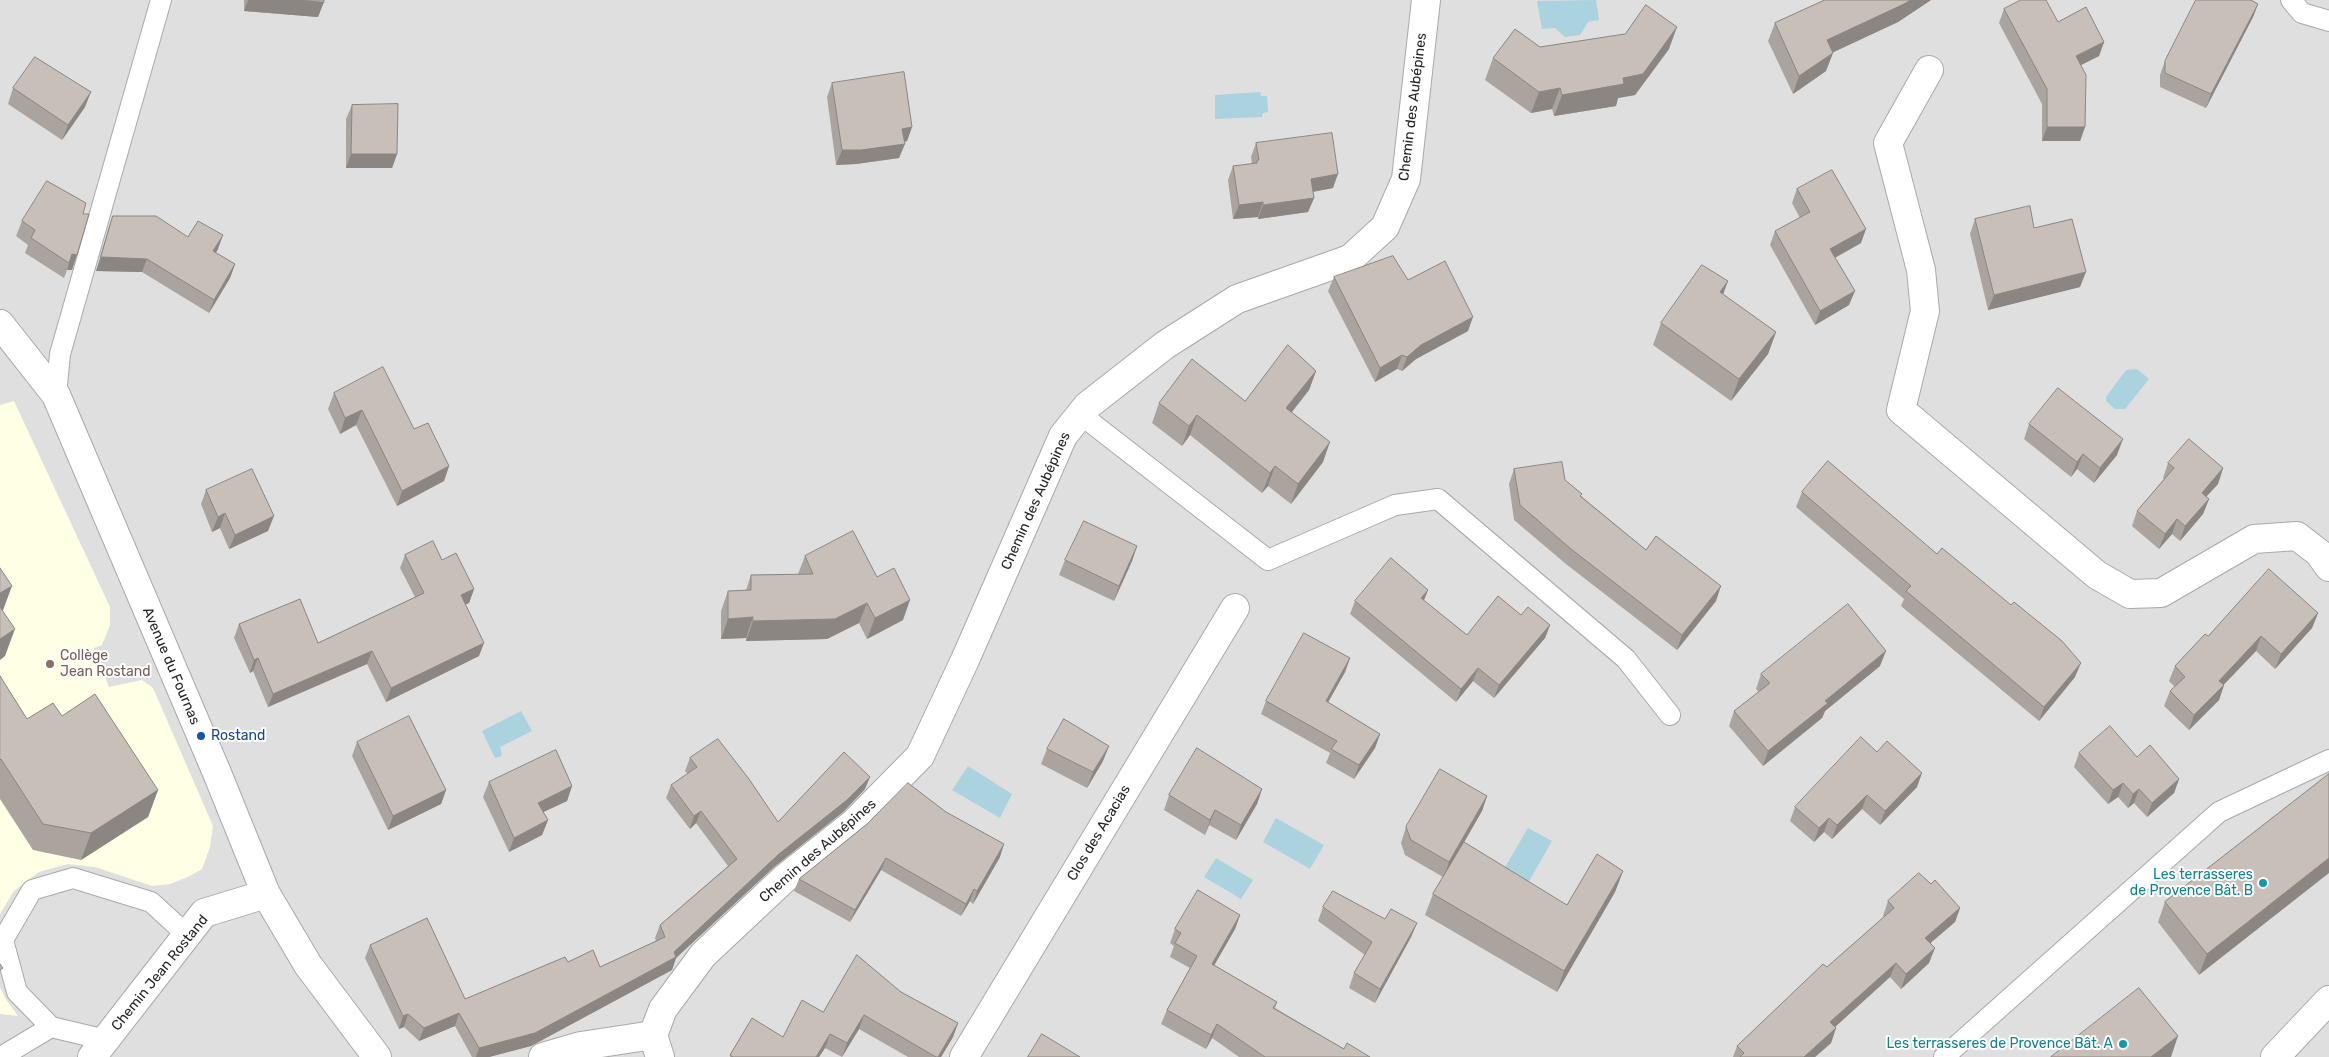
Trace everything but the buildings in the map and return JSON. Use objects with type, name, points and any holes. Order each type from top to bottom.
[{"type":"street","name":"Chemin des Aubépines","points":[[656,1046],[663,1009],[703,955],[785,878],[853,824],[920,756],[965,660],[1063,436],[1087,406],[1165,345],[1237,299],[1350,259],[1385,227],[1406,180],[1426,0]]},
{"type":"street","points":[[1930,70],[1888,144],[1921,270],[1925,311],[1901,410],[2097,575],[2130,594],[2161,593],[2254,539],[2297,536],[2319,553],[2329,567]]},
{"type":"street","name":"Avenue du Fournas","points":[[0,324],[56,395],[217,773],[266,894],[308,965],[378,1057]]},
{"type":"street","name":"Clos des Acacias","points":[[964,1057],[1235,608]]},
{"type":"street","name":"Chemin Jean Rostand","points":[[99,1048],[204,913],[266,894]]},
{"type":"street","points":[[2275,1057],[2329,1000]]},
{"type":"street","points":[[543,1057],[581,1046],[656,1046]]},
{"type":"lane","points":[[56,395],[60,354],[161,0]]},
{"type":"lane","points":[[2290,0],[2302,12],[2329,21]]},
{"type":"lane","points":[[1080,414],[1268,560],[1395,505],[1438,499],[1626,659],[1670,715]]},
{"type":"lane","points":[[1944,1057],[2219,812],[2329,760]]},
{"type":"lane","points":[[99,1048],[52,1028],[17,992],[3,940],[32,890],[73,878],[151,902],[187,935]]},
{"type":"lane","points":[[1,1057],[52,1028]]},
{"type":"shaded area","points":[[0,0],[2329,0],[2329,1057],[0,1057]]},
{"type":"shaded area","name":"Collège Jean Rostand","points":[[14,401],[110,607],[110,625],[102,645],[94,648],[109,687],[142,680],[153,688],[213,826],[210,847],[202,869],[190,876],[170,884],[152,886],[95,867],[68,864],[39,872],[14,891],[0,914],[0,405]]},
{"type":"shaded area","points":[[0,987],[5,998],[18,1016],[0,1014]]},
{"type":"water","points":[[1596,0],[1599,20],[1588,22],[1580,35],[1565,37],[1555,28],[1542,29],[1537,1]]},
{"type":"water","points":[[1260,92],[1261,96],[1267,96],[1268,112],[1263,113],[1262,117],[1215,119],[1215,95]]},
{"type":"water","points":[[2137,369],[2149,379],[2125,409],[2115,409],[2106,401],[2106,397],[2126,370]]},
{"type":"water","points":[[521,711],[532,731],[500,747],[502,756],[495,758],[482,731]]},
{"type":"water","points":[[968,766],[1012,794],[1000,818],[952,790]]},
{"type":"water","points":[[1276,818],[1324,845],[1310,869],[1263,842]]},
{"type":"water","points":[[1528,828],[1552,841],[1528,883],[1501,874]]},
{"type":"water","points":[[1216,858],[1253,880],[1241,899],[1204,877]]},
{"type":"place","name":"Collège Jean Rostand","points":[[50,664]]},
{"type":"place","name":"Rostand","points":[[201,736]]},
{"type":"place","name":"Les terrasseres de Provence Bât. B","points":[[2263,883]]},
{"type":"place","name":"Les terrasseres de Provence Bât. A","points":[[2123,1044]]}]
